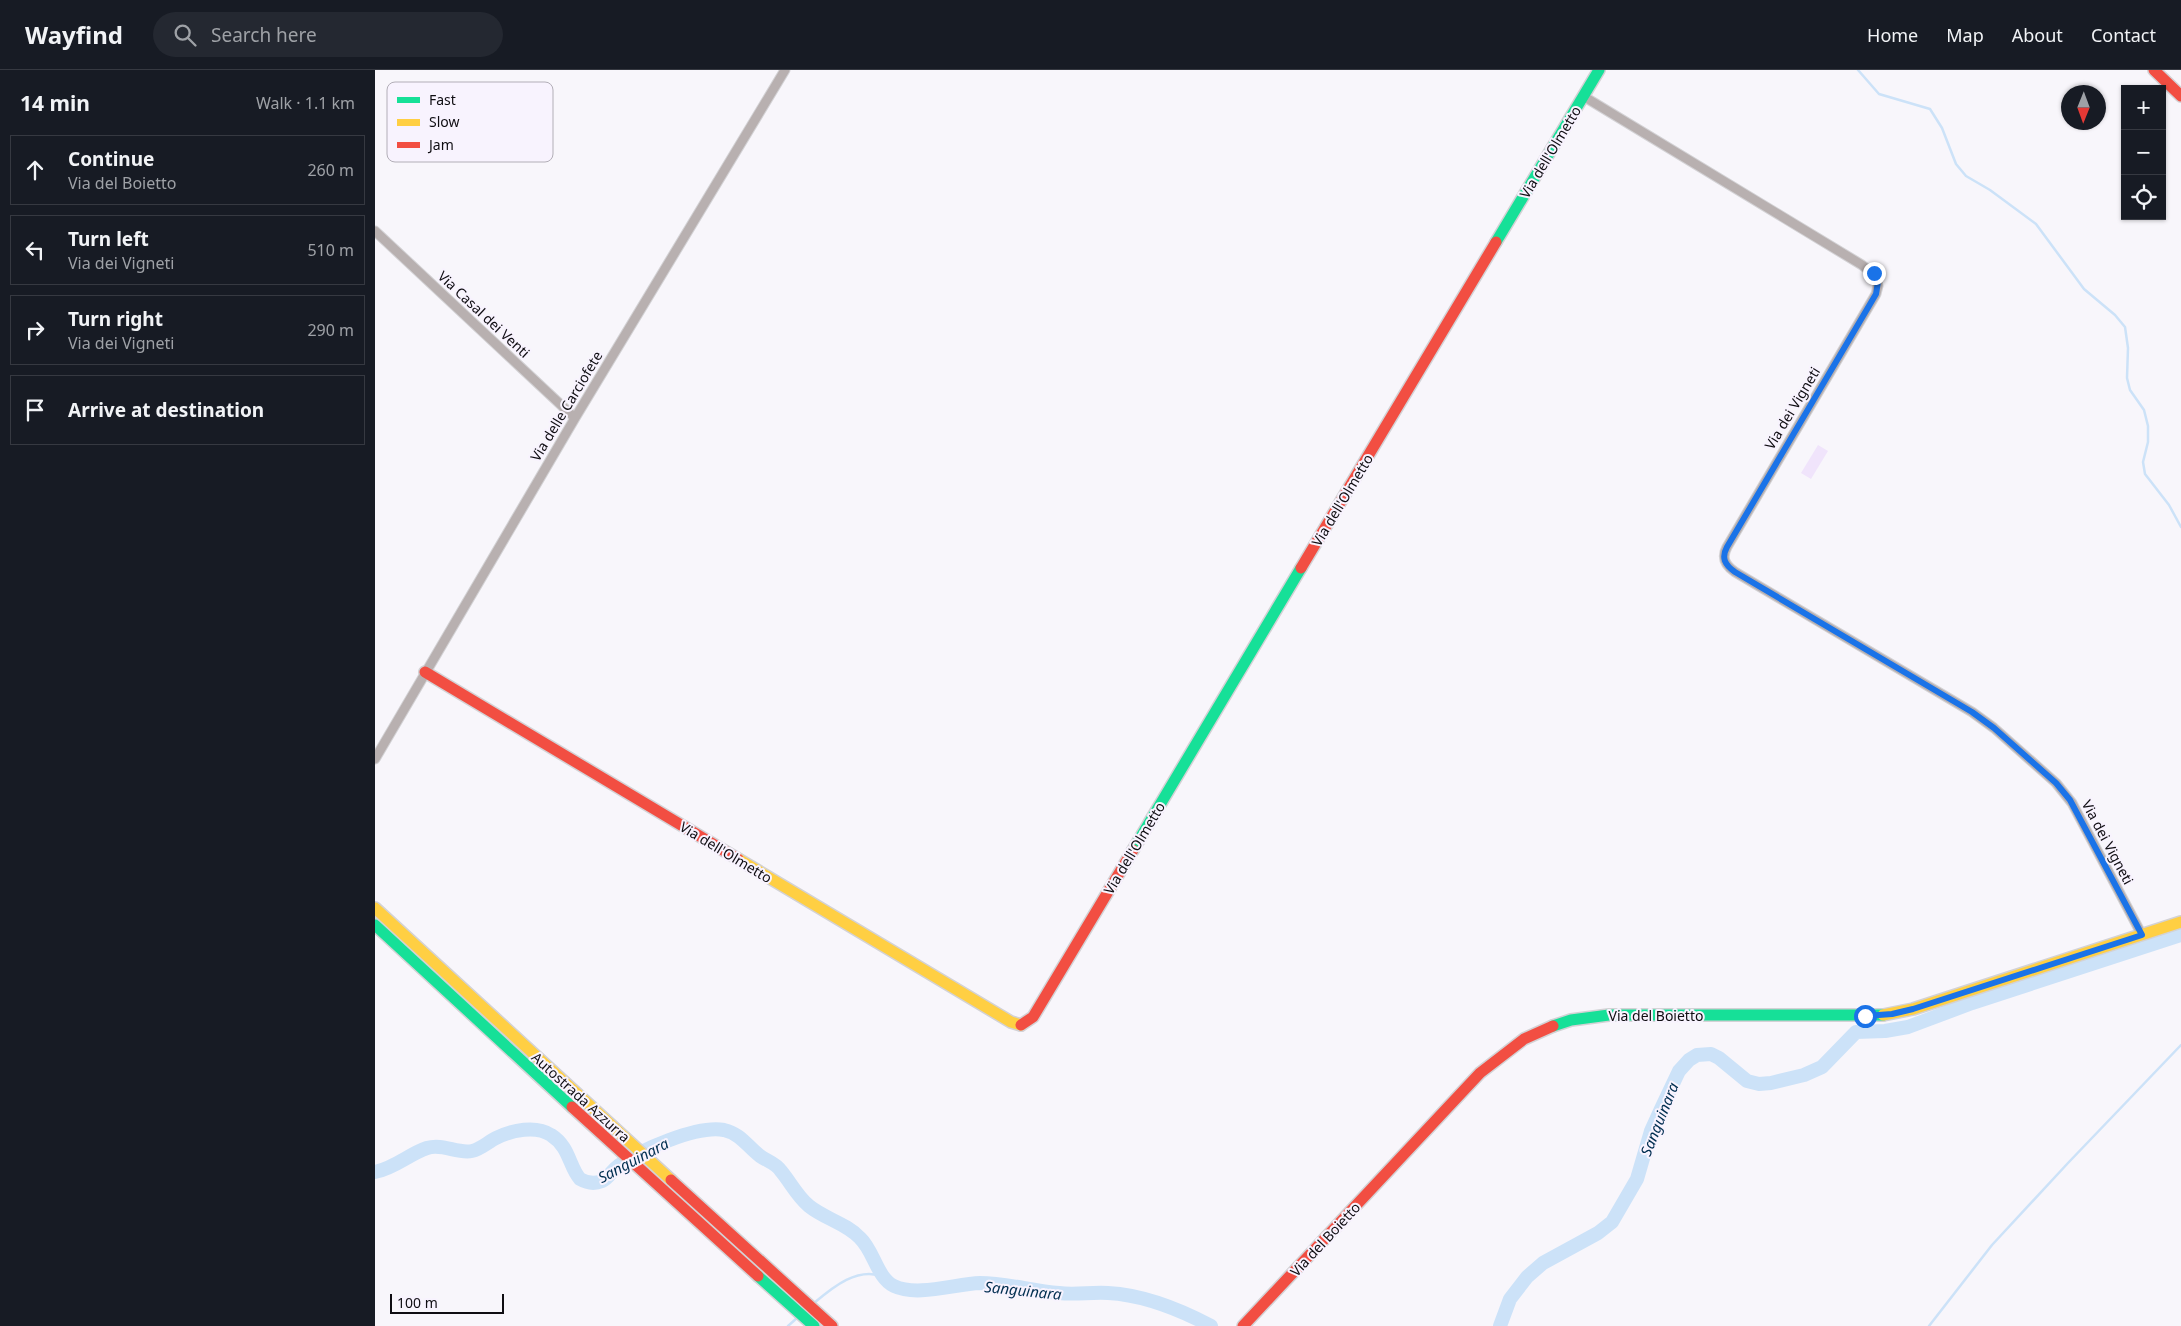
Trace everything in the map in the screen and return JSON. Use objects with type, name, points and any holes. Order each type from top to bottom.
[{"type":"main road","name":"Via dell'Olmetto","points":[[425,672],[1011,1022],[1019,1025],[1026,1024],[1033,1017],[1599,70]]},
{"type":"main road","points":[[2154,70],[2181,96]]},
{"type":"main road","name":"Autostrada Azzurra","points":[[375,908],[833,1326]]},
{"type":"main road","name":"Via del Boietto","points":[[1243,1326],[1480,1073],[1501,1054],[1552,1025],[1581,1017],[1609,1015],[1865,1016],[1892,1014],[1913,1009],[2181,922]]},
{"type":"main road","name":"Autostrada Azzurra","points":[[375,925],[609,1141],[805,1318]]},
{"type":"street","name":"Via delle Carciofete","points":[[375,759],[575,418],[785,70]]},
{"type":"street","name":"Via dei Vigneti","points":[[1583,96],[1863,265],[1876,276],[1878,286],[1876,294],[1727,547],[1724,554],[1725,562],[1735,572],[1972,712],[1994,728],[2056,783],[2070,800],[2142,935]]},
{"type":"street","name":"Via Casal dei Venti","points":[[375,231],[575,418]]},
{"type":"shaded area","points":[[1818,445],[1828,451],[1811,479],[1801,473]]},
{"type":"waterway","points":[[1858,70],[1879,94],[1930,109],[1942,128],[1956,164],[1966,176],[1990,190],[2036,224],[2084,289],[2115,315],[2125,327],[2128,348],[2127,378],[2130,390],[2144,410],[2148,426],[2148,442],[2143,462],[2145,474],[2169,505],[2181,527]]},
{"type":"waterway","name":"Sanguinara","points":[[1500,1326],[1510,1299],[1527,1277],[1543,1263],[1598,1233],[1612,1222],[1637,1179],[1651,1131],[1679,1071],[1689,1060],[1697,1055],[1711,1054],[1719,1058],[1747,1081],[1759,1084],[1804,1075],[1822,1067],[1856,1032],[1885,1031],[1908,1027],[1972,1003],[2181,935]]},
{"type":"waterway","points":[[1929,1326],[1992,1245],[2181,1045]]},
{"type":"waterway","name":"Sanguinara","points":[[375,1172],[427,1148],[439,1147],[466,1152],[472,1151],[502,1135],[531,1129],[551,1135],[566,1151],[573,1169],[580,1179],[597,1183],[604,1180],[616,1168],[628,1160],[654,1146],[699,1131],[724,1130],[735,1134],[760,1156],[777,1166],[809,1206],[860,1238],[865,1243],[883,1277],[894,1286],[903,1289],[925,1290],[990,1283],[1065,1294],[1122,1294],[1161,1304],[1211,1326]]},
{"type":"waterway","points":[[814,1303],[838,1285],[855,1276],[874,1274],[884,1277]]},
{"type":"waterway","points":[[788,1326],[797,1318]]},
{"type":"traffic: fast","points":[[1496,242],[1599,70]]},
{"type":"traffic: fast","points":[[1133,850],[1301,568]]},
{"type":"traffic: fast","points":[[375,925],[572,1107]]},
{"type":"traffic: fast","points":[[1553,1026],[1571,1020],[1609,1015],[1883,1015]]},
{"type":"traffic: fast","points":[[758,1276],[814,1326]]},
{"type":"traffic: slow","points":[[738,859],[1011,1022],[1021,1025]]},
{"type":"traffic: slow","points":[[375,908],[671,1180]]},
{"type":"traffic: slow","points":[[1883,1015],[1913,1009],[2181,922]]},
{"type":"traffic: jam","points":[[2154,70],[2181,96]]},
{"type":"traffic: jam","points":[[1301,568],[1496,242]]},
{"type":"traffic: jam","points":[[425,672],[738,859]]},
{"type":"traffic: jam","points":[[1021,1025],[1033,1017],[1133,850]]},
{"type":"traffic: jam","points":[[1243,1326],[1480,1073],[1524,1039],[1553,1026]]},
{"type":"traffic: jam","points":[[572,1107],[758,1276]]},
{"type":"traffic: jam","points":[[671,1180],[832,1326]]},
{"type":"route","points":[[1865,1016],[1892,1014],[1913,1009],[2142,935],[2070,800],[2056,783],[1981,718],[1735,572],[1725,562],[1724,554],[1727,547],[1771,469],[1876,294],[1878,279],[1874,273]]}]
